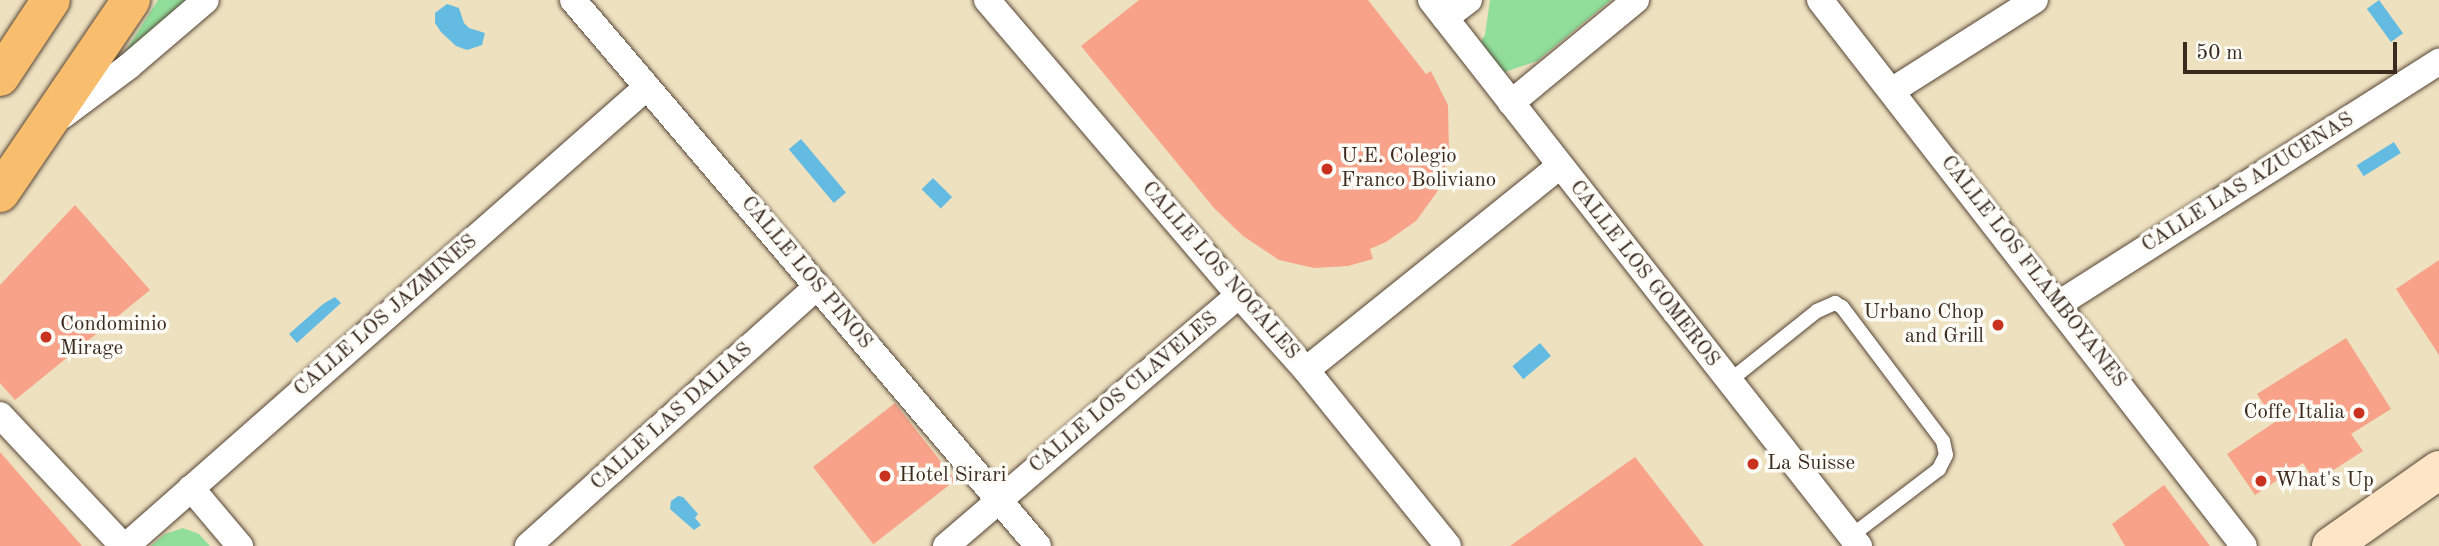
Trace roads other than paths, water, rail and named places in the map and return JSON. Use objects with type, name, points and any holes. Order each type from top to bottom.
[{"type":"highway","points":[[0,77],[51,0]]},
{"type":"highway","points":[[0,193],[131,0]]},
{"type":"street","points":[[43,130],[129,66],[206,0]]},
{"type":"street","name":"CALLE LOS PINOS","points":[[573,0],[1038,546]]},
{"type":"street","name":"CALLE LOS NOGALES","points":[[987,0],[1238,295],[1306,370],[1448,546]]},
{"type":"street","points":[[1438,9],[1469,0]]},
{"type":"street","points":[[1511,103],[1636,0]]},
{"type":"street","name":"CALLE LOS FLAMBOYANES","points":[[1820,0],[1893,90],[2244,546]]},
{"type":"street","points":[[1893,90],[2035,0]]},
{"type":"street","name":"CALLE LOS GOMEROS","points":[[1438,9],[1855,541]]},
{"type":"street","name":"CALLE LAS AZUCENAS","points":[[2057,304],[2439,62]]},
{"type":"street","name":"CALLE LOS JAZMINES","points":[[124,546],[647,87]]},
{"type":"street","points":[[1306,370],[1560,166]]},
{"type":"street","name":"CALLE LAS DALIAS","points":[[527,546],[817,287]]},
{"type":"street","name":"CALLE LOS CLAVELES","points":[[946,546],[1238,295]]},
{"type":"street","points":[[0,415],[124,546]]},
{"type":"street","points":[[2343,541],[2439,470]]},
{"type":"street","points":[[191,488],[240,546]]},
{"type":"lane","points":[[1728,382],[1817,311],[1835,303],[1842,307],[1943,441],[1946,455],[1940,469],[1855,541]]},
{"type":"water","points":[[2379,0],[2403,33],[2391,42],[2367,9]]},
{"type":"water","points":[[447,4],[459,8],[464,23],[469,28],[485,33],[482,45],[467,50],[456,46],[441,32],[435,23],[435,13]]},
{"type":"water","points":[[801,139],[846,193],[834,203],[789,149]]},
{"type":"water","points":[[2394,142],[2401,153],[2364,176],[2357,165]]},
{"type":"water","points":[[933,178],[952,197],[941,208],[922,189]]},
{"type":"water","points":[[335,297],[341,303],[297,343],[289,334]]},
{"type":"water","points":[[1540,343],[1551,356],[1523,379],[1512,366]]},
{"type":"water","points":[[678,496],[683,497],[698,514],[695,518],[701,525],[694,530],[670,509],[671,501]]},
{"type":"place","name":"U.E. Colegio Franco Boliviano","points":[[1327,169]]},
{"type":"place","name":"Urbano Chop and Grill","points":[[1998,325]]},
{"type":"place","name":"Condominio Mirage","points":[[46,337]]},
{"type":"place","name":"Coffe Italia","points":[[2359,413]]},
{"type":"place","name":"La Suisse","points":[[1753,464]]},
{"type":"place","name":"Hotel Sirari","points":[[885,476]]},
{"type":"place","name":"What's Up","points":[[2261,481]]}]
